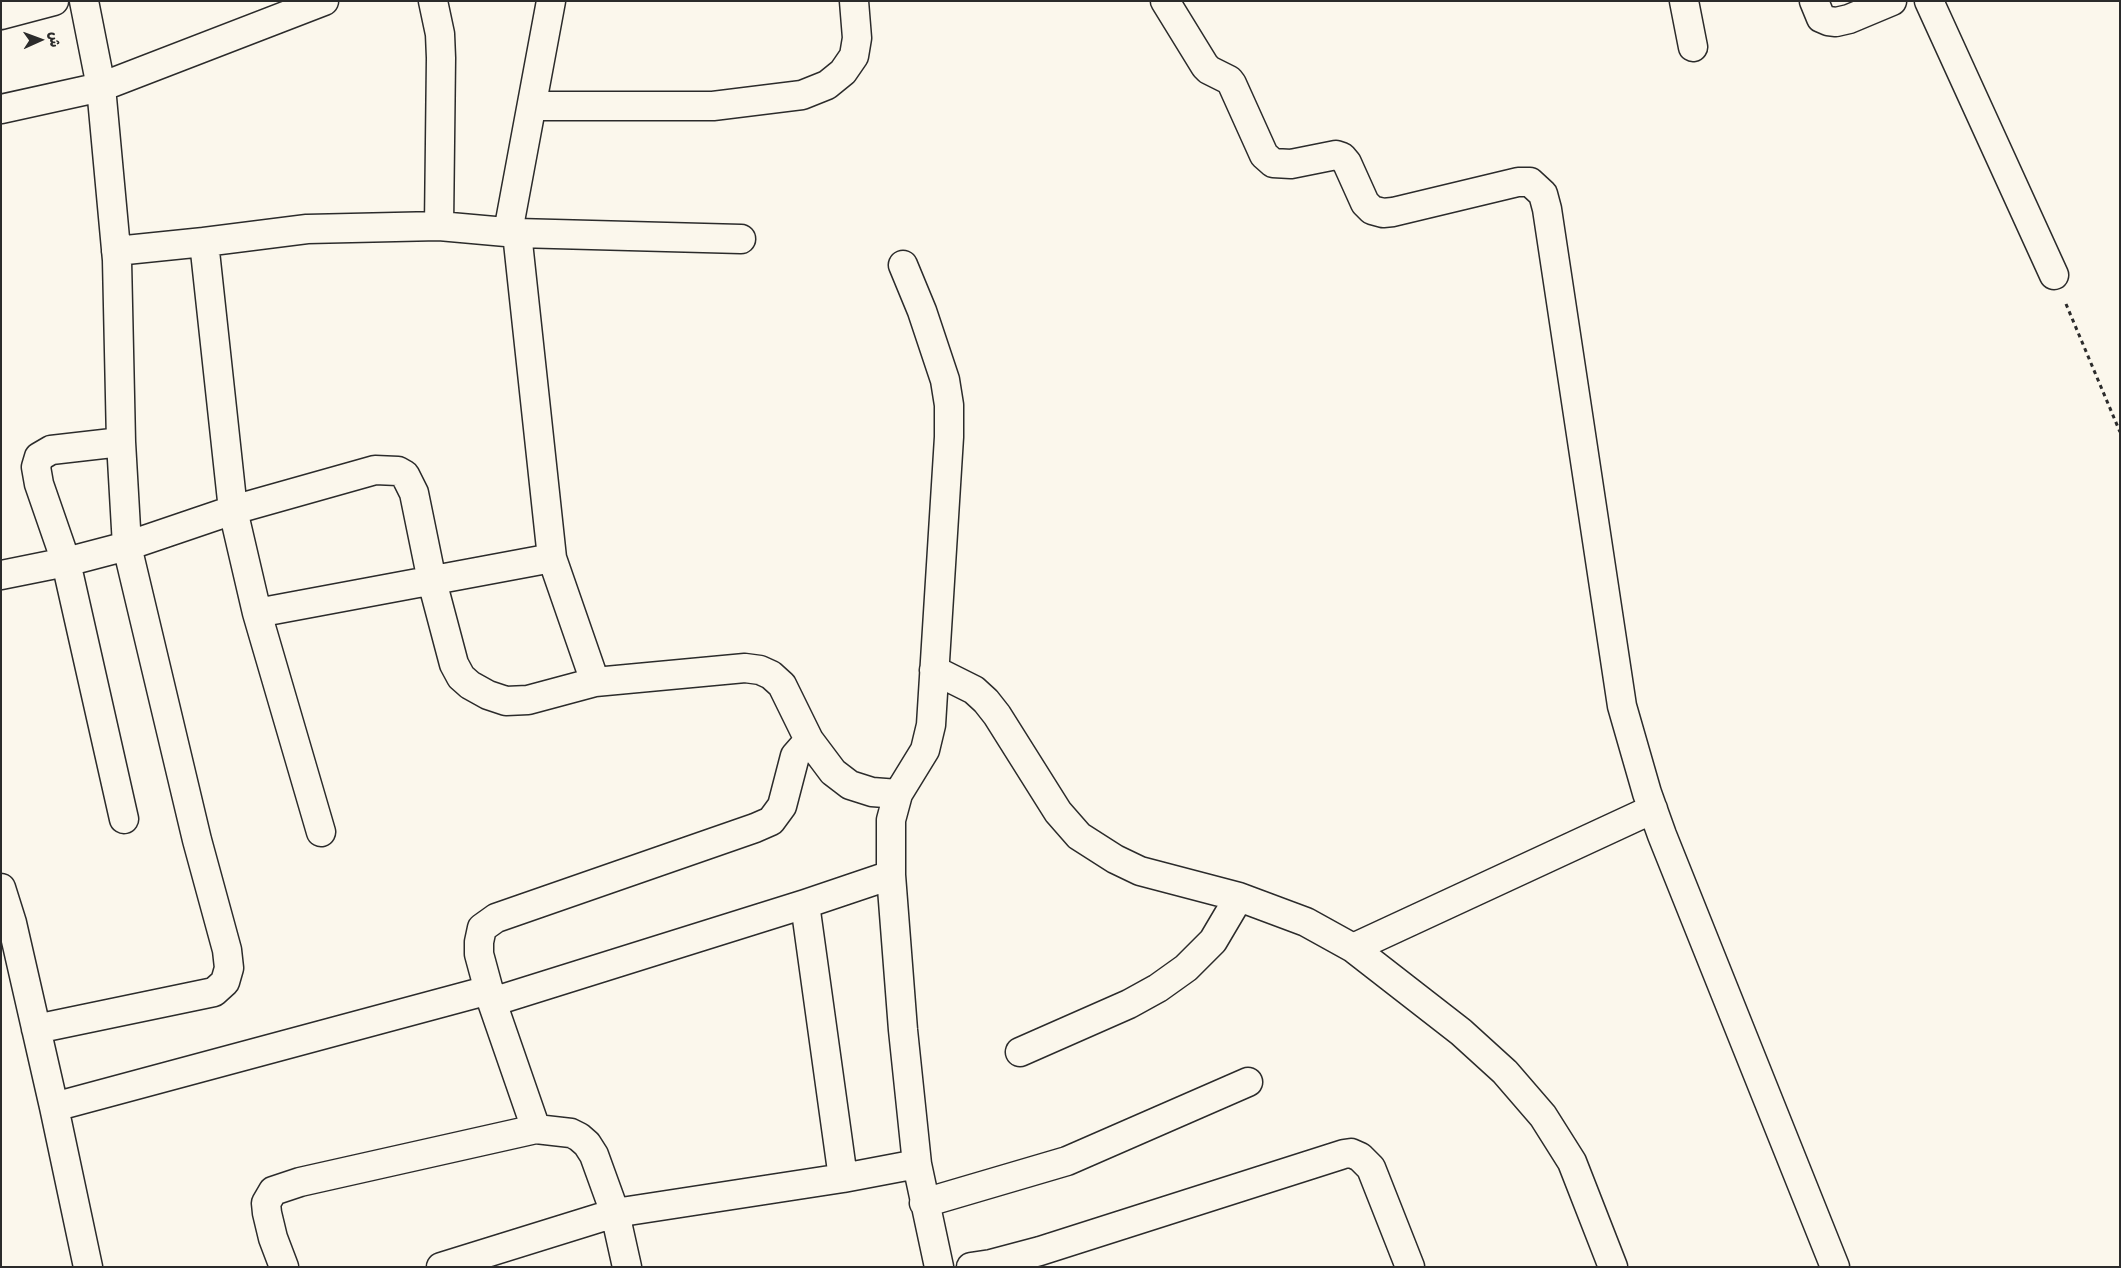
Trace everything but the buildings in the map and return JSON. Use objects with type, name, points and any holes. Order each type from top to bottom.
[{"type":"street","points":[[1,15],[54,1]]},
{"type":"street","points":[[36,1029],[214,992],[228,976],[228,950],[197,840],[127,546],[121,442],[116,251],[100,87],[84,1]]},
{"type":"street","points":[[1,108],[100,87],[324,1]]},
{"type":"street","points":[[433,1],[440,34],[442,67],[439,226]]},
{"type":"street","points":[[551,1],[532,106],[513,232],[552,558],[595,682]]},
{"type":"street","points":[[532,106],[713,106],[802,95],[826,84],[844,72],[854,56],[857,38],[854,1]]},
{"type":"street","points":[[1165,1],[1205,66],[1232,84],[1264,155],[1273,163],[1291,164],[1336,155],[1342,157],[1347,162],[1366,203],[1372,210],[1383,213],[1518,182],[1530,182],[1543,194],[1552,237],[1621,697],[1653,808],[1835,1267]]},
{"type":"street","points":[[1684,1],[1693,46]]},
{"type":"street","points":[[1814,1],[1821,18],[1836,22],[1849,19],[1892,1]]},
{"type":"street","points":[[1929,1],[2054,275]]},
{"type":"street","points":[[116,251],[307,230],[439,226],[513,232],[741,239]]},
{"type":"street","points":[[204,242],[233,510],[257,612],[321,832]]},
{"type":"street","points":[[903,266],[922,311],[942,371],[948,405],[948,447],[931,725],[928,743],[898,794],[891,820],[890,875],[902,1021],[917,1164],[924,1203],[941,1266]]},
{"type":"street","points":[[121,442],[50,450],[37,460],[36,474],[66,562],[124,819]]},
{"type":"street","points":[[1,575],[66,562],[127,546],[233,510],[375,470],[398,471],[405,475],[414,493],[432,581],[454,664],[461,677],[470,685],[506,702],[528,700],[595,682],[745,668],[760,670],[771,675],[782,685],[809,740],[833,772],[850,785],[872,792],[898,794]]},
{"type":"street","points":[[257,612],[552,558]]},
{"type":"street","points":[[934,670],[974,690],[986,701],[997,715],[1058,812],[1079,836],[1115,859],[1140,871],[1239,897],[1306,922],[1353,948],[1461,1032],[1506,1072],[1543,1116],[1572,1162],[1614,1267]]},
{"type":"street","points":[[536,1129],[490,996],[479,954],[482,928],[489,922],[771,821],[782,806],[795,756],[809,740]]},
{"type":"street","points":[[1353,948],[1653,808]]},
{"type":"street","points":[[54,1107],[490,996],[805,904],[890,875]]},
{"type":"street","points":[[1,888],[12,923],[88,1267]]},
{"type":"street","points":[[1020,1052],[1129,1004],[1179,973],[1213,940],[1239,897]]},
{"type":"street","points":[[805,904],[844,1178]]},
{"type":"street","points":[[924,1203],[1067,1161],[1248,1082]]},
{"type":"street","points":[[284,1267],[273,1238],[267,1212],[266,1203],[273,1191],[300,1182],[536,1129],[571,1133],[587,1144],[594,1155],[615,1214],[627,1267]]},
{"type":"street","points":[[971,1267],[991,1264],[1040,1251],[1351,1153],[1360,1157],[1371,1168],[1404,1265]]},
{"type":"street","points":[[442,1267],[615,1214],[844,1178],[917,1164]]},
{"type":"path","points":[[2054,275],[2120,432]]}]
